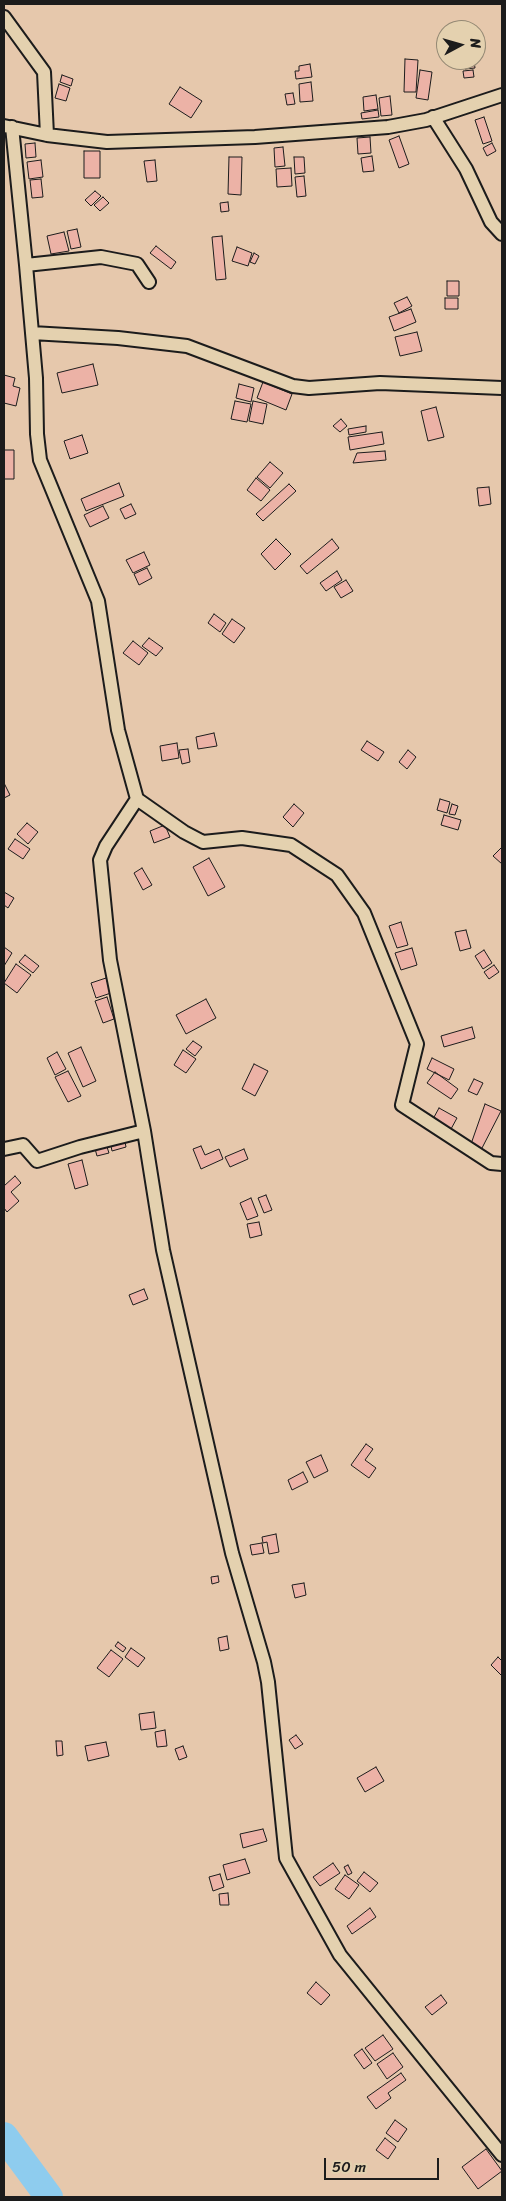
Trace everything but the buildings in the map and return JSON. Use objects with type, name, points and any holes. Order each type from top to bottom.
[{"type":"street","points":[[4,17],[44,72],[47,135]]},
{"type":"street","points":[[502,95],[433,118],[388,127],[245,137],[107,142],[47,135],[8,126],[26,265],[36,378],[37,434],[40,460],[98,601],[118,730],[137,799],[184,832],[203,842],[242,838],[291,845],[337,875],[364,913],[417,1044],[402,1105],[491,1163],[502,1164]]},
{"type":"street","points":[[433,118],[466,170],[490,222],[502,234]]},
{"type":"street","points":[[26,265],[101,257],[137,264],[149,282]]},
{"type":"street","points":[[32,333],[118,338],[187,346],[293,386],[309,388],[380,383],[502,388]]},
{"type":"street","points":[[137,799],[106,846],[100,860],[110,960],[144,1130],[163,1250],[232,1553],[264,1662],[268,1682],[286,1858],[340,1955],[502,2155]]},
{"type":"street","points":[[4,1148],[23,1145],[38,1161],[80,1147],[144,1130]]},
{"type":"waterway","points":[[4,2136],[49,2197]]}]
